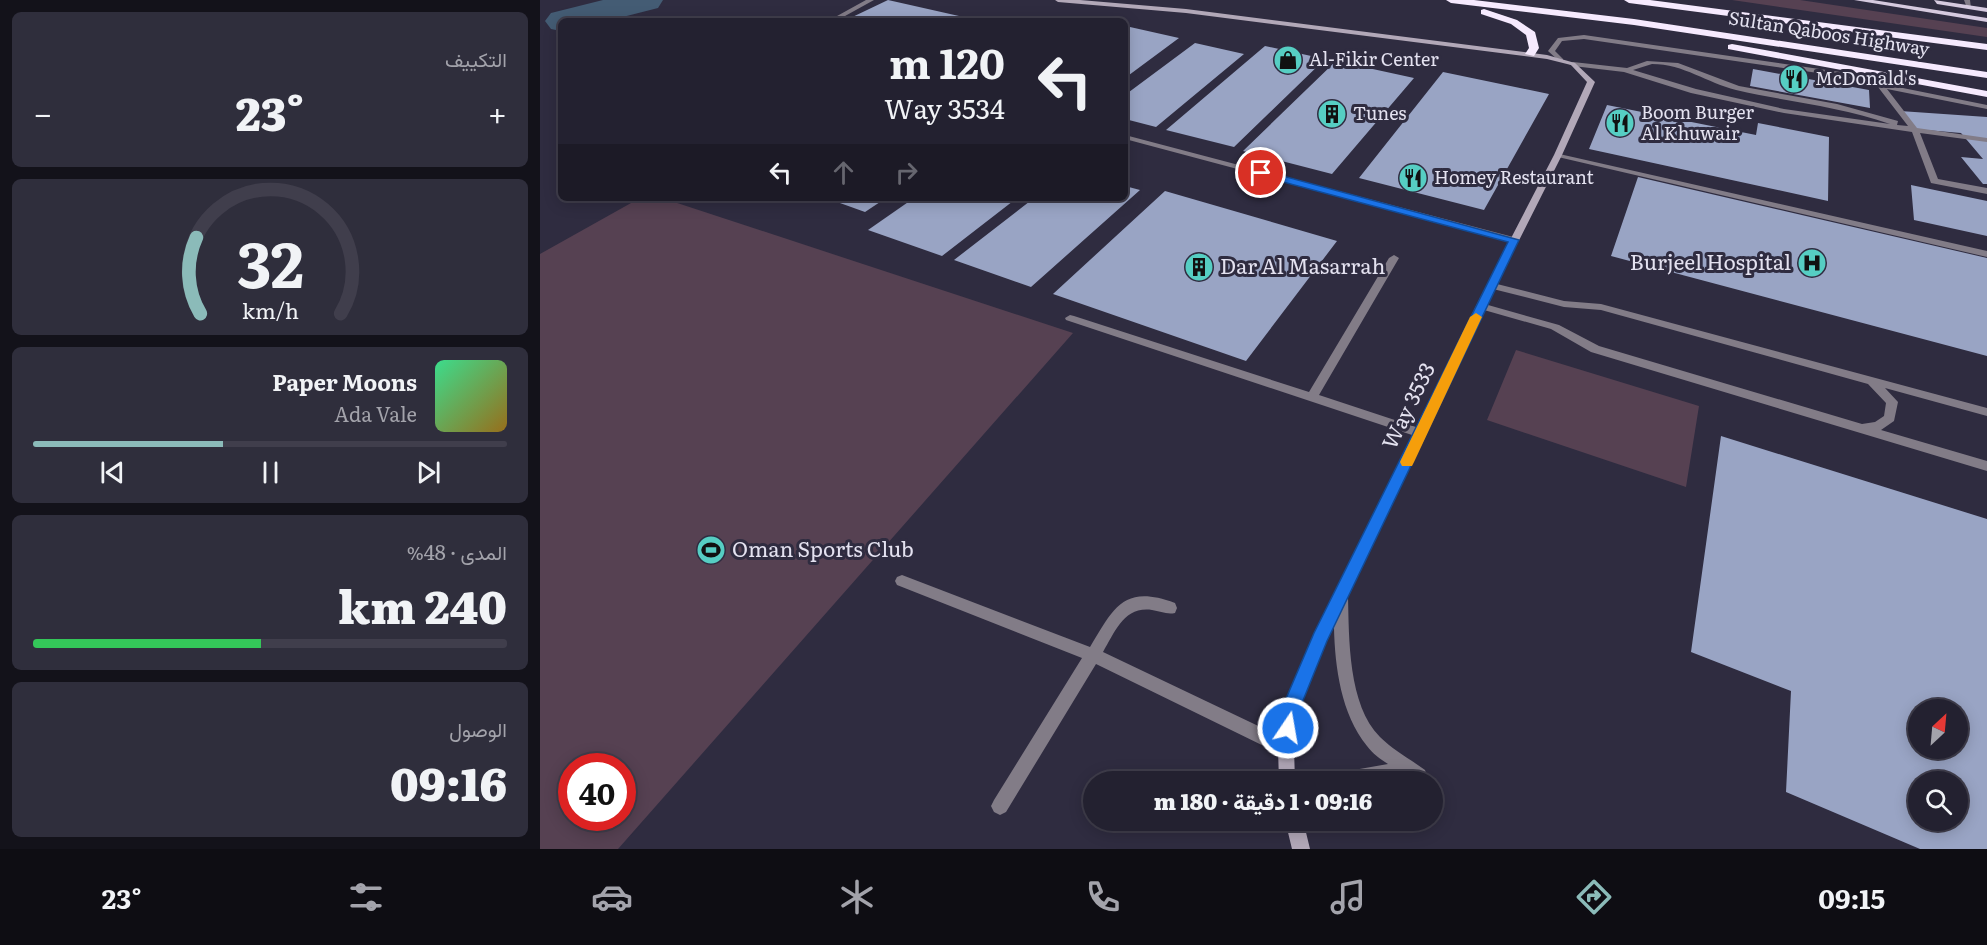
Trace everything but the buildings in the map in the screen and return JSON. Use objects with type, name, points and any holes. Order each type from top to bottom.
[{"type":"highway","points":[[1445,0],[1501,17],[1524,28],[1535,41],[1530,54]]},
{"type":"highway","name":"Sultan Qaboos Highway","points":[[1451,0],[1634,22],[1987,75]]},
{"type":"highway","name":"Sultan Qaboos Highway","points":[[1629,0],[1987,47]]},
{"type":"highway","points":[[1634,22],[1722,45],[1987,94]]},
{"type":"main road","points":[[1858,0],[1987,20]]},
{"type":"main road","points":[[1925,0],[1968,3],[1987,10]]},
{"type":"street","points":[[837,18],[871,0]]},
{"type":"street","points":[[1058,0],[1186,11],[1530,54],[1567,62],[1629,70],[1694,92],[1784,111],[1916,132],[1987,140]]},
{"type":"street","points":[[1567,62],[1551,51],[1560,39],[1584,37],[1847,75],[1882,86],[1987,107]]},
{"type":"street","name":"Way 3533","points":[[1287,771],[1286,747],[1291,708],[1341,595],[1481,306],[1558,155],[1591,82],[1567,62]]},
{"type":"street","points":[[1629,70],[1646,63],[1671,63],[1707,73],[1735,87],[1858,109],[1916,132]]},
{"type":"street","points":[[1851,70],[1882,86],[1916,132],[1934,181],[1987,192]]},
{"type":"street","points":[[1851,70],[1974,104]]},
{"type":"street","points":[[1128,138],[1514,240]]},
{"type":"street","points":[[1558,155],[1987,254]]},
{"type":"street","points":[[1312,397],[1394,258]]},
{"type":"street","points":[[1493,286],[1564,304],[1601,307],[1987,412]]},
{"type":"street","points":[[1481,306],[1555,327],[1595,349],[1987,466]]},
{"type":"street","points":[[1070,318],[1421,433]]},
{"type":"street","points":[[1860,428],[1878,426],[1890,418],[1892,411],[1892,402],[1869,380]]},
{"type":"street","points":[[902,581],[1093,655],[1286,747]]},
{"type":"street","points":[[1341,595],[1341,646],[1351,694],[1372,740],[1412,771]]},
{"type":"street","points":[[1000,806],[1125,607],[1134,603],[1152,603],[1170,608]]},
{"type":"street","points":[[1296,831],[1300,849]]},
{"type":"shaded area","points":[[1732,0],[1800,0],[1987,28],[1987,37]]},
{"type":"shaded area","name":"Oman Sports Club","points":[[635,201],[671,201],[1073,333],[636,829],[636,753],[558,753],[558,831],[634,831],[618,849],[540,849],[540,254]]},
{"type":"shaded area","points":[[1516,350],[1699,406],[1686,487],[1487,420]]},
{"type":"waterway","points":[[576,18],[645,0]]},
{"type":"slow traffic","points":[[1407,462],[1476,317]]},
{"type":"place","name":"Al-Fikir Center","points":[[1288,60]]},
{"type":"place","name":"McDonald's","points":[[1794,79]]},
{"type":"place","name":"Tunes","points":[[1332,114]]},
{"type":"place","name":"Boom Burger Al Khuwair","points":[[1620,123]]},
{"type":"place","name":"Homey Restaurant","points":[[1413,178]]},
{"type":"place","name":"Burjeel Hospital","points":[[1812,263]]},
{"type":"place","name":"Dar Al Masarrah","points":[[1199,267]]},
{"type":"place","name":"Oman Sports Club","points":[[711,550]]},
{"type":"route","points":[[1261,173],[1514,240],[1320,639],[1291,708],[1288,728]]}]
